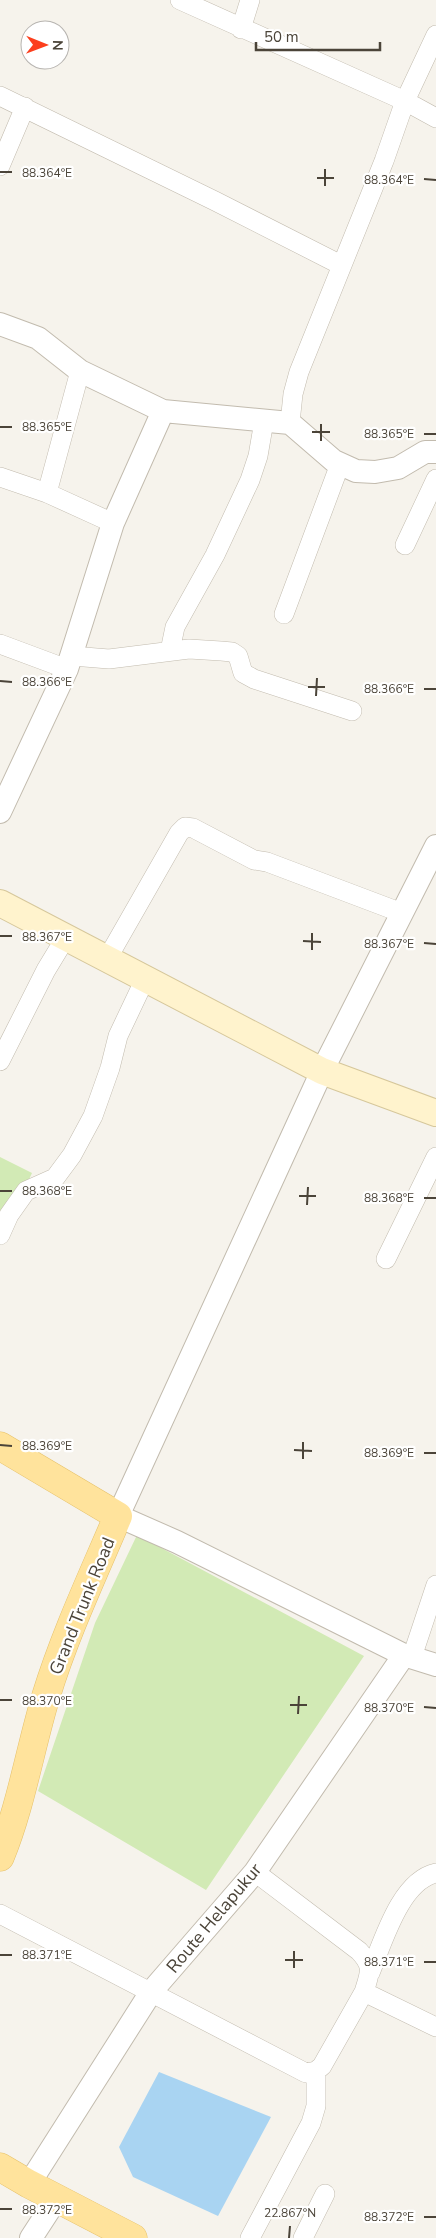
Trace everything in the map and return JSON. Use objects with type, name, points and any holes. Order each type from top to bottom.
[{"type":"main road","points":[[0,903],[322,1071],[436,1113]]},
{"type":"main road","name":"Grand Trunk Road","points":[[0,1446],[118,1516],[65,1641],[46,1694],[1,1854]]},
{"type":"main road","points":[[0,2167],[134,2238]]},
{"type":"street","points":[[180,0],[405,101],[436,118]]},
{"type":"street","points":[[241,29],[250,0]]},
{"type":"street","points":[[290,423],[299,372],[384,162],[405,101],[436,35]]},
{"type":"street","points":[[0,96],[25,106],[341,265]]},
{"type":"street","points":[[0,166],[25,106]]},
{"type":"street","points":[[0,324],[38,338],[80,371],[163,411],[290,423],[334,461],[356,471],[375,472],[398,468],[425,452],[436,452]]},
{"type":"street","points":[[47,493],[80,371]]},
{"type":"street","points":[[0,812],[69,663],[113,523],[163,411]]},
{"type":"street","points":[[170,651],[174,627],[215,555],[250,480],[258,456],[264,421]]},
{"type":"street","points":[[284,614],[340,464]]},
{"type":"street","points":[[0,477],[47,493],[113,523]]},
{"type":"street","points":[[405,545],[436,479]]},
{"type":"street","points":[[0,644],[69,663],[189,649],[232,652],[238,656],[243,673],[254,679],[352,711]]},
{"type":"street","points":[[107,959],[179,833],[185,827],[193,828],[254,860],[267,862],[402,913]]},
{"type":"street","points":[[436,846],[322,1071],[118,1516],[177,1542],[408,1656],[436,1665]]},
{"type":"street","points":[[0,1061],[46,970],[66,937]]},
{"type":"street","points":[[0,1235],[9,1215],[26,1191],[55,1178],[72,1155],[93,1116],[110,1068],[118,1036],[145,979]]},
{"type":"street","points":[[386,1259],[436,1157]]},
{"type":"street","points":[[408,1656],[435,1592]]},
{"type":"street","name":"Route Helapukur","points":[[29,2184],[151,1992],[255,1872],[408,1656]]},
{"type":"street","points":[[255,1872],[359,1951],[368,1961],[370,1972]]},
{"type":"street","points":[[0,1914],[306,2072],[316,2071],[322,2066],[364,1992],[370,1972],[396,1911],[406,1894],[418,1882],[436,1873]]},
{"type":"street","points":[[364,1992],[436,2027]]},
{"type":"street","points":[[250,2238],[311,2123],[316,2106],[316,2071]]},
{"type":"street","points":[[303,2238],[325,2194]]},
{"type":"street","points":[[31,2238],[57,2198]]},
{"type":"green space","points":[[0,1157],[32,1173],[0,1241]]},
{"type":"green space","points":[[137,1535],[364,1656],[206,1890],[38,1791],[95,1623]]},
{"type":"water","points":[[159,2072],[271,2117],[218,2216],[133,2177],[119,2147]]}]
